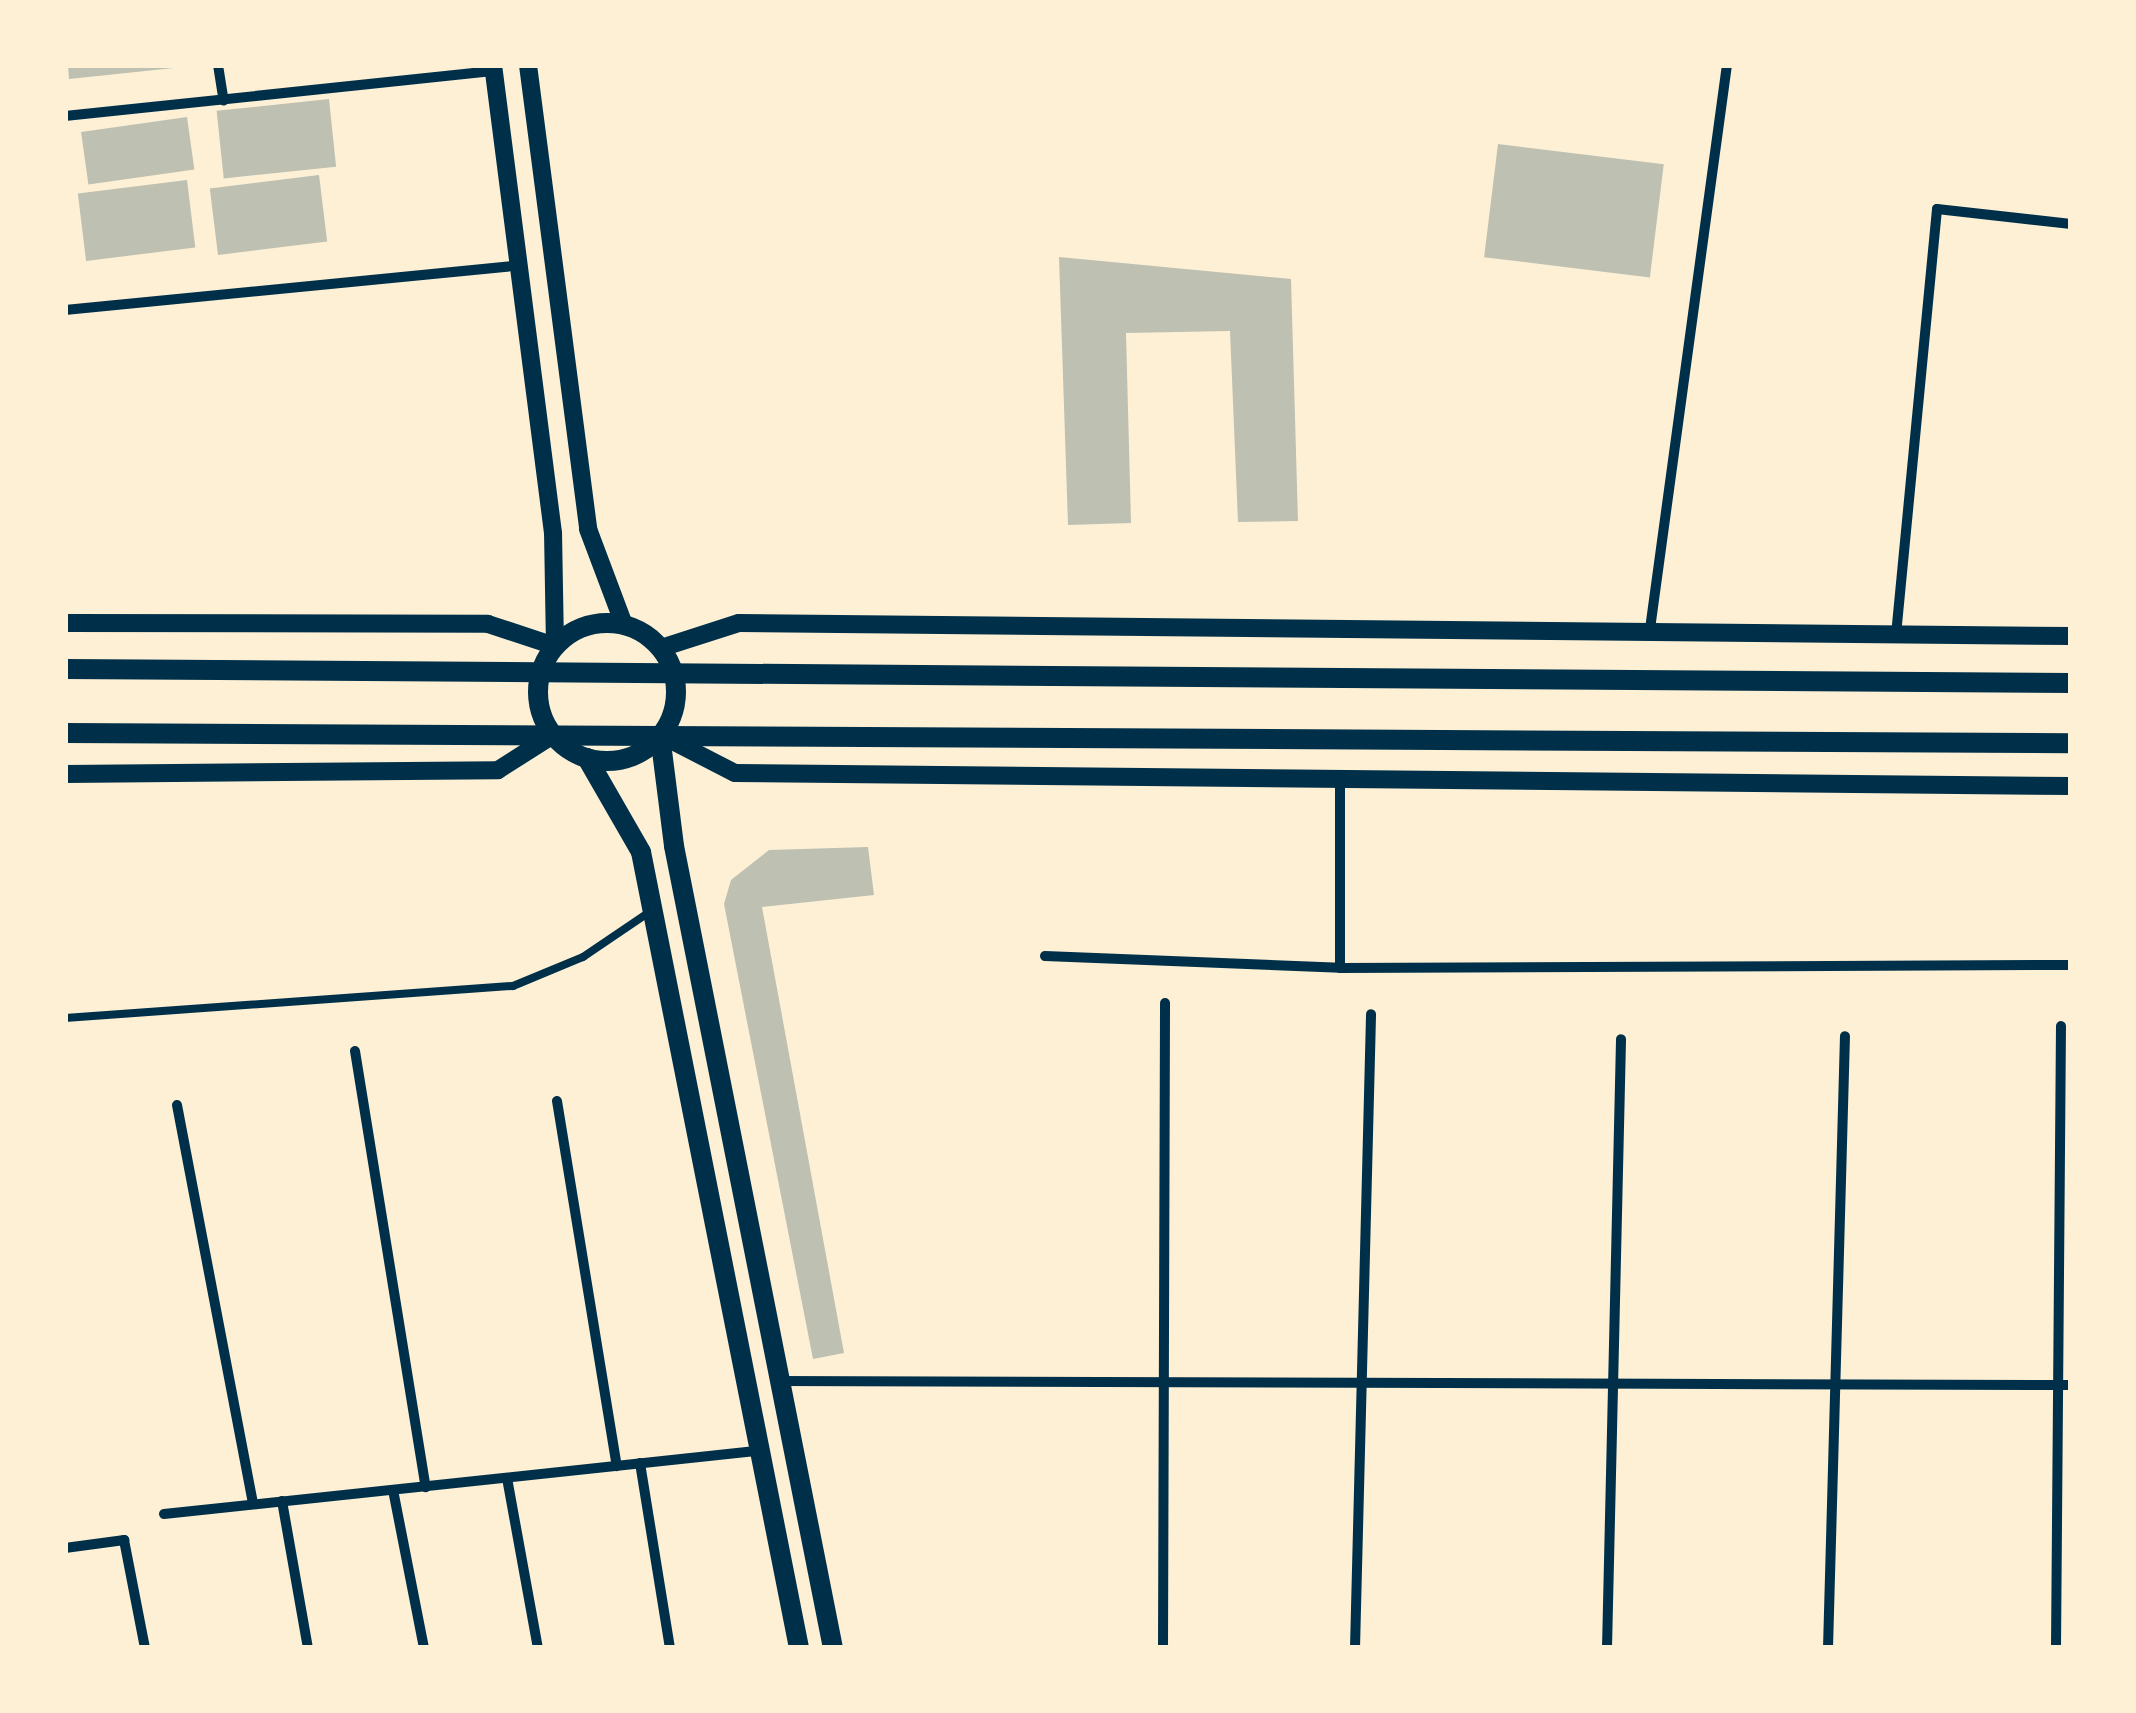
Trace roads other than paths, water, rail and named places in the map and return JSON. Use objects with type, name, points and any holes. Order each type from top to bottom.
[{"type":"main road","points":[[587,758],[628,758],[660,735],[675,700],[660,648],[624,625],[586,626],[555,646],[538,690],[553,735],[587,758],[641,852],[648,913],[756,1451],[800,1648]]},
{"type":"main road","points":[[65,669],[2071,683]]},
{"type":"main road","points":[[65,733],[2071,743]]},
{"type":"main road","points":[[660,735],[776,1382],[833,1648]]},
{"type":"street","points":[[218,65],[224,100]]},
{"type":"street","points":[[528,65],[588,528],[624,625]]},
{"type":"street","points":[[1650,629],[1727,65]]},
{"type":"street","points":[[65,116],[493,68],[553,533],[555,646],[488,624],[65,623]]},
{"type":"street","points":[[1896,635],[1937,209],[2071,224]]},
{"type":"street","points":[[65,310],[517,266]]},
{"type":"street","points":[[660,648],[739,623],[2071,636]]},
{"type":"street","points":[[65,774],[498,770],[553,735]]},
{"type":"street","points":[[660,735],[735,774],[2071,786]]},
{"type":"street","points":[[1340,782],[1340,968]]},
{"type":"street","points":[[1045,956],[1340,968],[2071,965]]},
{"type":"street","points":[[1163,1648],[1165,1003]]},
{"type":"street","points":[[1355,1648],[1371,1014]]},
{"type":"street","points":[[2056,1648],[2055,1385],[2061,1026]]},
{"type":"street","points":[[1828,1648],[1831,1385],[1845,1036]]},
{"type":"street","points":[[1607,1648],[1617,1379],[1620,1039]]},
{"type":"street","points":[[354,1051],[426,1487]]},
{"type":"street","points":[[557,1101],[617,1466]]},
{"type":"street","points":[[177,1105],[254,1504]]},
{"type":"street","points":[[776,1382],[1617,1379],[2071,1386]]},
{"type":"street","points":[[164,1514],[756,1451]]},
{"type":"street","points":[[640,1463],[670,1648]]},
{"type":"street","points":[[506,1478],[538,1648]]},
{"type":"street","points":[[393,1490],[424,1648]]},
{"type":"street","points":[[282,1501],[308,1648]]},
{"type":"street","points":[[65,1548],[124,1540],[146,1648]]},
{"type":"lane","points":[[65,1018],[513,986],[583,957],[648,913]]}]
